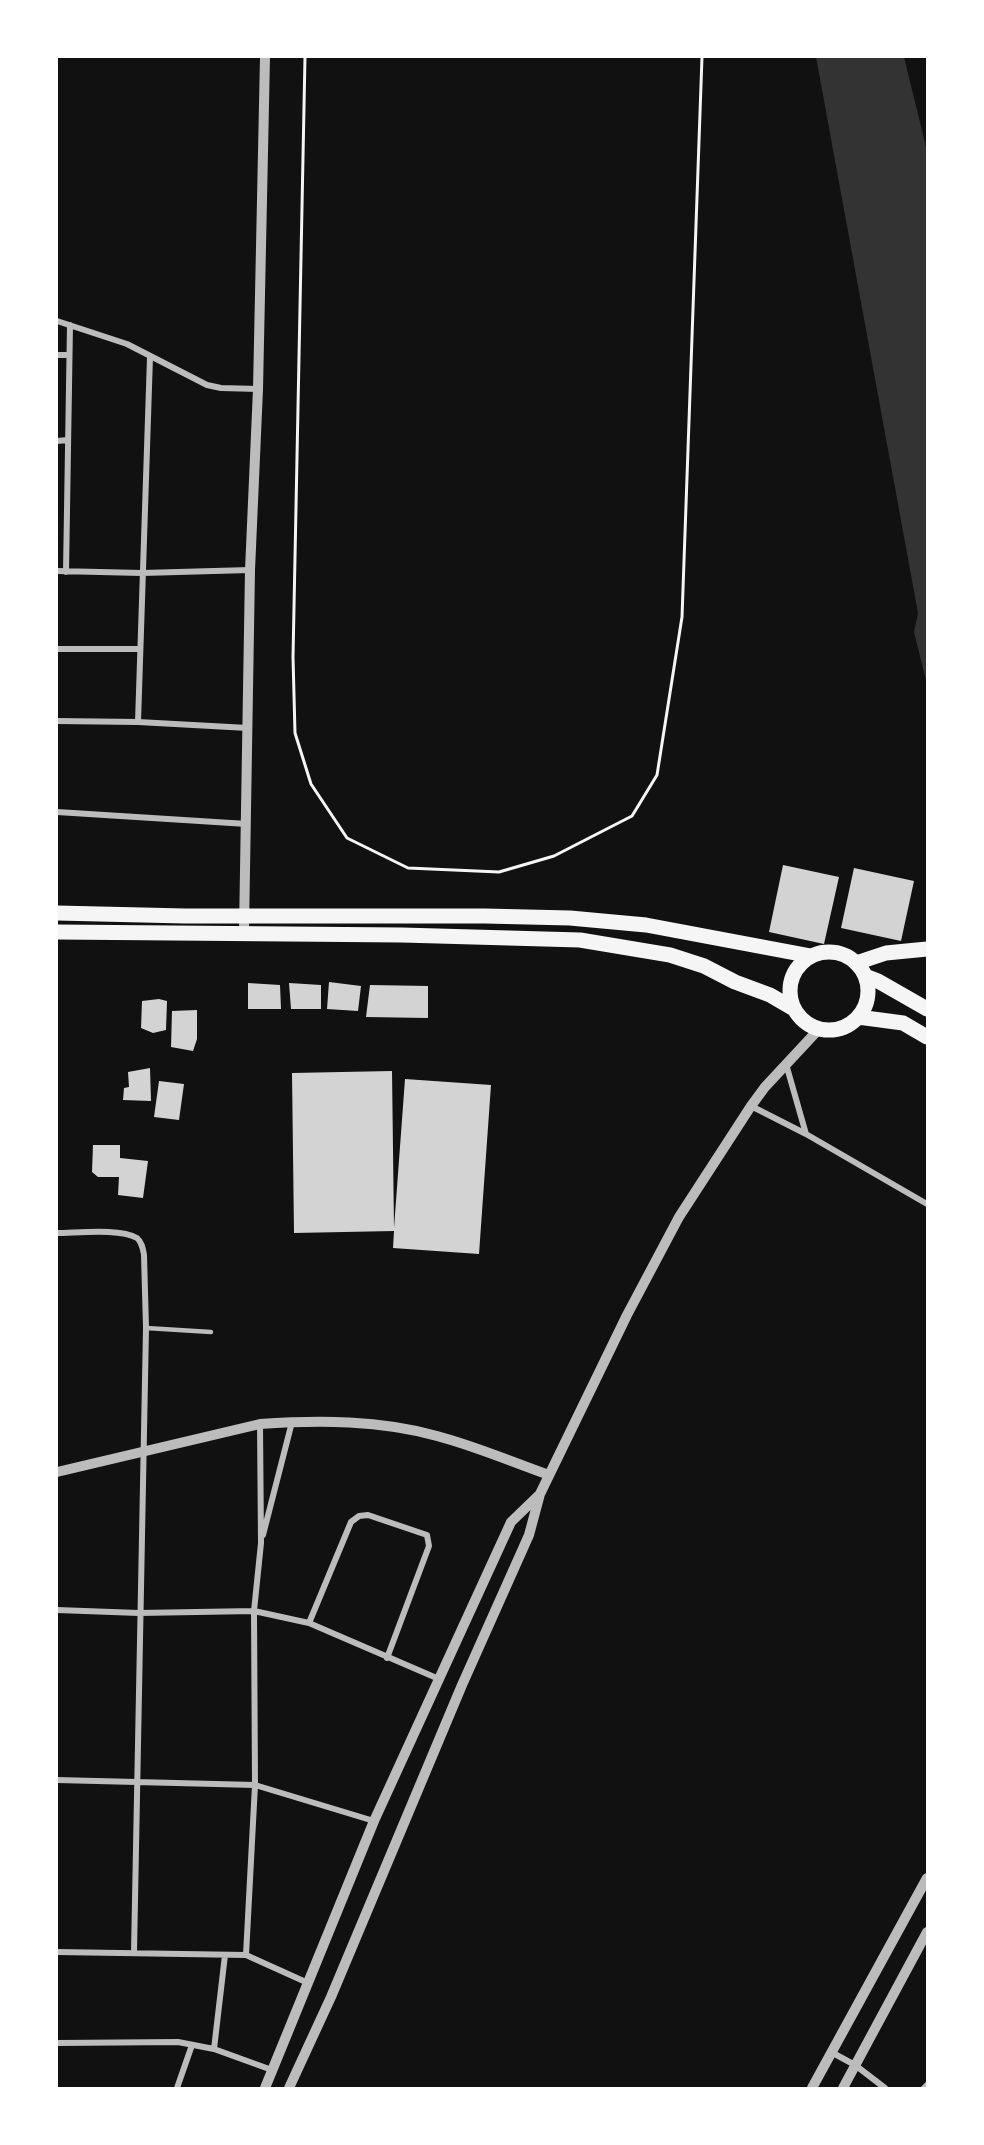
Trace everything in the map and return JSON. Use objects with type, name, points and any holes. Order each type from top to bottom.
[{"type":"main road","points":[[57,913],[485,915],[570,918],[646,925],[811,956]]},
{"type":"main road","points":[[57,932],[402,935],[580,940],[670,955],[770,995],[794,1009]]},
{"type":"main road","points":[[856,963],[886,953],[927,949]]},
{"type":"main road","points":[[823,952],[835,952],[856,963],[865,976],[868,987],[868,998],[858,1017],[840,1029],[830,1030],[819,1029],[800,1018],[790,998],[790,986],[801,963],[823,952]]},
{"type":"main road","points":[[865,976],[927,1009]]},
{"type":"main road","points":[[858,1017],[903,1023],[927,1037]]},
{"type":"street","points":[[246,935],[244,915],[250,570],[258,389],[265,57]]},
{"type":"street","points":[[57,321],[127,344],[207,386],[258,389]]},
{"type":"street","points":[[66,572],[70,325]]},
{"type":"street","points":[[57,355],[69,355]]},
{"type":"street","points":[[138,722],[150,357]]},
{"type":"street","points":[[57,441],[68,440]]},
{"type":"street","points":[[57,571],[142,573],[250,570]]},
{"type":"street","points":[[57,649],[140,650]]},
{"type":"street","points":[[57,721],[138,722],[248,728]]},
{"type":"street","points":[[57,812],[247,824]]},
{"type":"street","points":[[289,2088],[331,1997],[462,1685],[530,1534],[540,1494],[627,1315],[679,1217],[751,1106],[819,1029]]},
{"type":"street","points":[[786,1064],[806,1134]]},
{"type":"street","points":[[751,1106],[806,1134],[927,1204]]},
{"type":"street","points":[[57,1233],[118,1233],[138,1239],[143,1246],[144,1255],[146,1328],[134,1952]]},
{"type":"street","points":[[261,1543],[292,1422]]},
{"type":"street","points":[[57,1472],[260,1424],[368,1422],[437,1436],[549,1475]]},
{"type":"street","points":[[246,1955],[255,1785],[254,1611],[261,1543],[260,1424]]},
{"type":"street","points":[[265,2088],[374,1821],[438,1679],[511,1522],[540,1494]]},
{"type":"street","points":[[309,1623],[351,1522],[359,1516],[368,1515],[427,1535],[429,1546],[387,1658]]},
{"type":"street","points":[[57,1610],[139,1613],[254,1611],[309,1623],[438,1679]]},
{"type":"street","points":[[57,1780],[255,1785],[374,1821]]},
{"type":"street","points":[[812,2088],[927,1878]]},
{"type":"street","points":[[843,2088],[927,1932]]},
{"type":"street","points":[[57,1952],[246,1955],[309,1983]]},
{"type":"street","points":[[214,2049],[225,1954]]},
{"type":"street","points":[[57,2043],[178,2043],[214,2049],[272,2070]]},
{"type":"street","points":[[177,2088],[192,2045]]},
{"type":"street","points":[[831,2052],[855,2065],[885,2088]]},
{"type":"lane","points":[[146,1328],[211,1332]]},
{"type":"path","points":[[305,57],[293,657],[295,733],[311,784],[347,838],[408,868],[499,872],[554,856],[632,816],[657,775],[682,617],[702,57]]},
{"type":"shaded area","points":[[816,57],[904,57],[927,151],[927,684],[914,632],[918,613]]},
{"type":"building","points":[[783,865],[839,877],[824,944],[769,932]]},
{"type":"building","points":[[854,868],[914,881],[901,941],[841,928]]},
{"type":"building","points":[[329,982],[361,986],[358,1011],[327,1009]]},
{"type":"building","points":[[248,983],[280,985],[281,1009],[248,1009]]},
{"type":"building","points":[[289,983],[321,985],[321,1009],[291,1009]]},
{"type":"building","points":[[370,985],[428,986],[428,1018],[366,1017]]},
{"type":"building","points":[[159,999],[167,1001],[166,1030],[153,1033],[141,1028],[142,1001]]},
{"type":"building","points":[[197,1010],[197,1039],[193,1051],[171,1047],[172,1011]]},
{"type":"building","points":[[150,1068],[151,1101],[123,1100],[124,1088],[129,1087],[128,1072]]},
{"type":"building","points":[[392,1071],[394,1228],[405,1079],[491,1085],[479,1254],[393,1248],[394,1231],[294,1233],[292,1073]]},
{"type":"building","points":[[159,1081],[184,1084],[179,1120],[154,1117]]},
{"type":"building","points":[[93,1145],[120,1145],[120,1158],[148,1161],[143,1198],[118,1195],[119,1177],[98,1177],[92,1172]]}]
